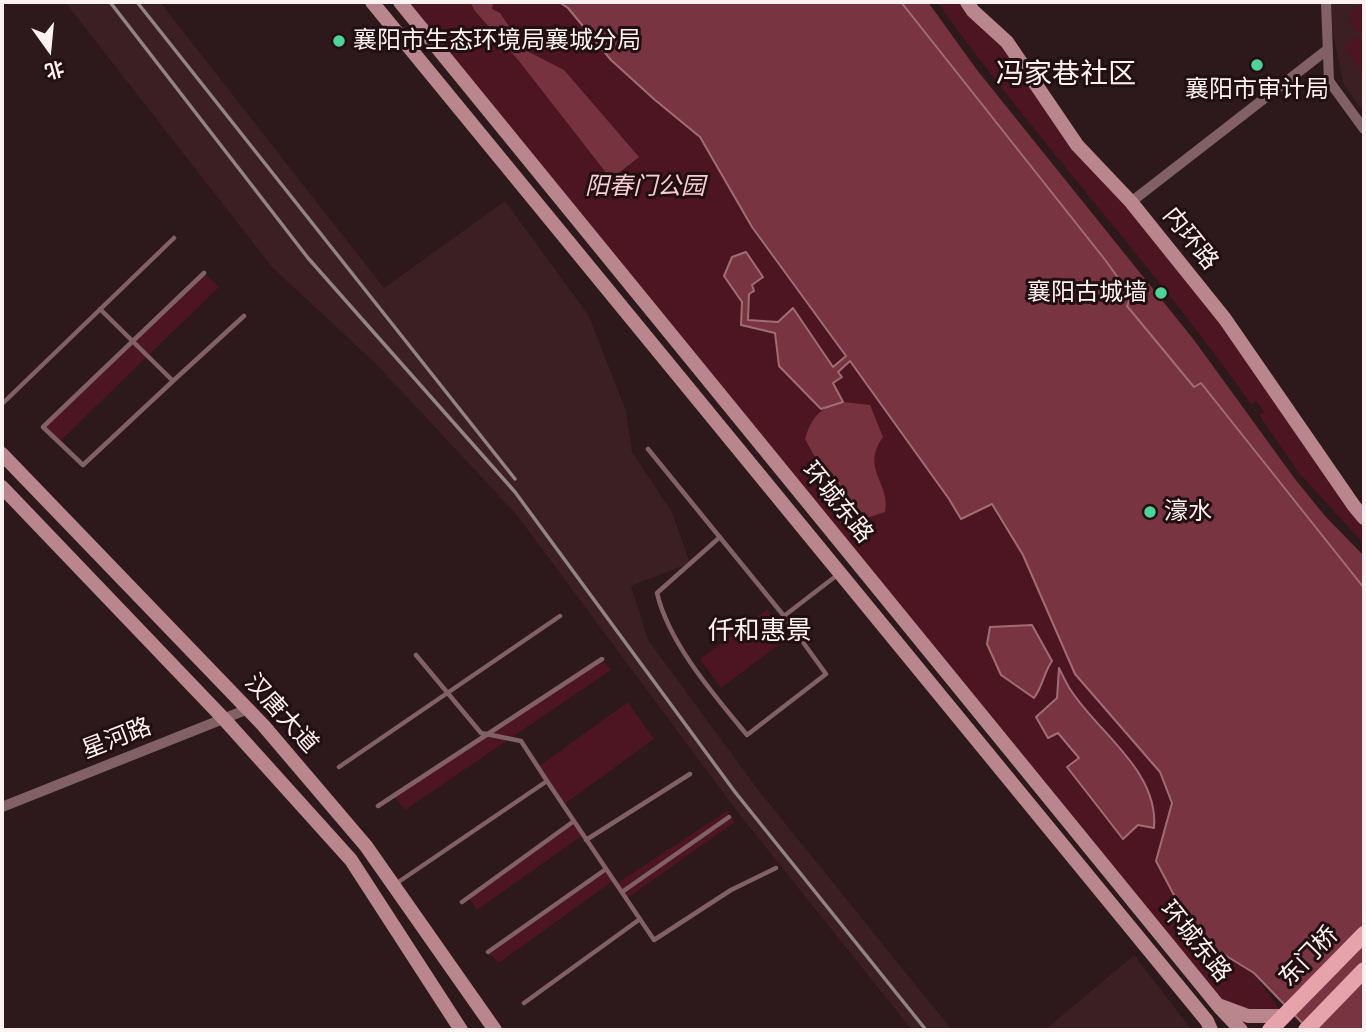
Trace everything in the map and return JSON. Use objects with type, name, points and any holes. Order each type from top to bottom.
[{"type":"main road","name":"环城东路","points":[[372,2],[1207,1021],[1211,1030]]},
{"type":"main road","name":"环城东路","points":[[400,2],[1217,1005],[1241,1030]]},
{"type":"main road","name":"内环路","points":[[967,2],[973,11],[1007,42],[1077,145],[1131,202],[1225,319],[1353,506],[1364,517]]},
{"type":"main road","name":"汉唐大道","points":[[2,454],[248,709],[366,846],[495,1030]]},
{"type":"main road","name":"汉唐大道","points":[[2,487],[224,719],[351,860],[461,1030]]},
{"type":"main road","name":"东门桥","points":[[1270,1030],[1364,934]]},
{"type":"main road","name":"东门桥","points":[[1306,1030],[1364,970]]},
{"type":"main road","points":[[1217,1005],[1248,1016],[1286,1014]]},
{"type":"street","points":[[1326,2],[1329,80],[1364,129]]},
{"type":"street","points":[[1131,202],[1328,49]]},
{"type":"street","name":"星河路","points":[[2,807],[248,709]]},
{"type":"lane","points":[[2,404],[174,237]]},
{"type":"lane","points":[[204,273],[43,427],[83,465],[244,316]]},
{"type":"lane","points":[[100,309],[173,381]]},
{"type":"lane","points":[[648,449],[720,537],[784,616],[826,674],[747,735],[705,683],[662,614],[657,593],[720,537]]},
{"type":"lane","points":[[784,616],[840,573]]},
{"type":"lane","points":[[338,767],[560,616]]},
{"type":"lane","points":[[416,655],[481,733],[521,741],[654,940],[731,890],[776,868]]},
{"type":"lane","points":[[378,806],[602,659]]},
{"type":"lane","points":[[586,840],[690,774]]},
{"type":"lane","points":[[394,885],[547,781]]},
{"type":"lane","points":[[622,892],[729,817]]},
{"type":"lane","points":[[462,902],[574,821]]},
{"type":"lane","points":[[488,952],[606,869]]},
{"type":"lane","points":[[524,1003],[640,919]]},
{"type":"shaded area","points":[[65,2],[160,2],[384,288],[505,201],[589,316],[626,411],[632,452],[672,512],[690,563],[631,586],[648,640],[759,791],[952,1030],[912,1030],[736,810],[516,514],[376,364],[272,267]]},
{"type":"shaded area","points":[[470,2],[493,2],[492,9],[500,13],[525,50],[564,70],[639,157],[611,179]]},
{"type":"shaded area","name":"濠水","points":[[559,2],[901,2],[1106,261],[1131,296],[1127,306],[1194,387],[1201,383],[1364,588],[1364,1030],[1309,1030],[1254,973],[1215,949],[1176,899],[1156,861],[1172,803],[1160,772],[1075,674],[1023,555],[992,504],[961,519],[850,361],[838,372],[842,377],[833,383],[843,402],[821,409],[779,366],[775,333],[741,325],[742,302],[724,276],[732,257],[746,252],[763,277],[752,285],[754,291],[749,294],[748,320],[778,322],[793,308],[833,367],[846,356],[752,227],[700,137],[611,60],[568,8]]},
{"type":"shaded area","points":[[901,2],[928,2],[977,70],[1194,340],[1295,479],[1325,516],[1364,556],[1364,588],[1201,383],[1195,387],[1127,306],[1131,296],[1106,261]]},
{"type":"shaded area","points":[[1327,2],[1364,2],[1364,113],[1343,83]]},
{"type":"shaded area","points":[[843,402],[870,405],[883,437],[874,458],[886,502],[885,512],[867,518],[833,490],[805,439],[818,414]]},
{"type":"shaded area","points":[[1032,625],[1052,661],[1034,698],[1001,675],[987,644],[990,627]]},
{"type":"shaded area","points":[[1059,668],[1084,708],[1138,771],[1153,808],[1154,828],[1138,825],[1123,839],[1067,767],[1079,758],[1058,733],[1048,738],[1036,717],[1057,698]]},
{"type":"shaded area","points":[[1134,955],[1192,1030],[1045,1030]]},
{"type":"green space","name":"阳春门公园","points":[[400,2],[559,2],[568,8],[611,60],[700,137],[752,227],[961,519],[992,504],[1142,751],[1160,772],[1172,803],[1156,861],[1215,949],[1254,973],[1284,1016],[1217,1005]]},
{"type":"green space","points":[[937,2],[967,2],[1007,42],[1077,145],[1131,202],[1364,518],[1364,544],[1299,473],[1259,415],[1264,412],[1256,401],[1251,404],[1175,302],[1014,103]]},
{"type":"green space","points":[[1364,2],[1364,37],[1349,23],[1353,19],[1349,15]]},
{"type":"green space","points":[[1356,36],[1364,44],[1364,75],[1344,46]]},
{"type":"green space","points":[[204,273],[219,287],[59,442],[43,427]]},
{"type":"green space","points":[[767,609],[788,638],[721,688],[700,659]]},
{"type":"green space","points":[[602,659],[611,670],[405,810],[394,796]]},
{"type":"green space","points":[[628,702],[654,739],[563,805],[538,767]]},
{"type":"green space","points":[[727,811],[735,822],[626,899],[616,884]]},
{"type":"green space","points":[[574,821],[583,835],[477,910],[468,897]]},
{"type":"green space","points":[[606,869],[614,880],[499,963],[488,952]]},
{"type":"railway","points":[[110,2],[308,258],[515,492],[735,792],[926,1030]]},
{"type":"railway","points":[[137,2],[515,479]]},
{"type":"place","name":"襄阳市生态环境局襄城分局","points":[[339,41]]},
{"type":"place","name":"襄阳市审计局","points":[[1257,65]]},
{"type":"place","name":"襄阳古城墙","points":[[1161,293]]},
{"type":"place","name":"濠水","points":[[1150,512]]},
{"type":"district","name":"冯家巷社区","points":[[1066,75]]},
{"type":"district","name":"仟和惠景","points":[[760,632]]}]
